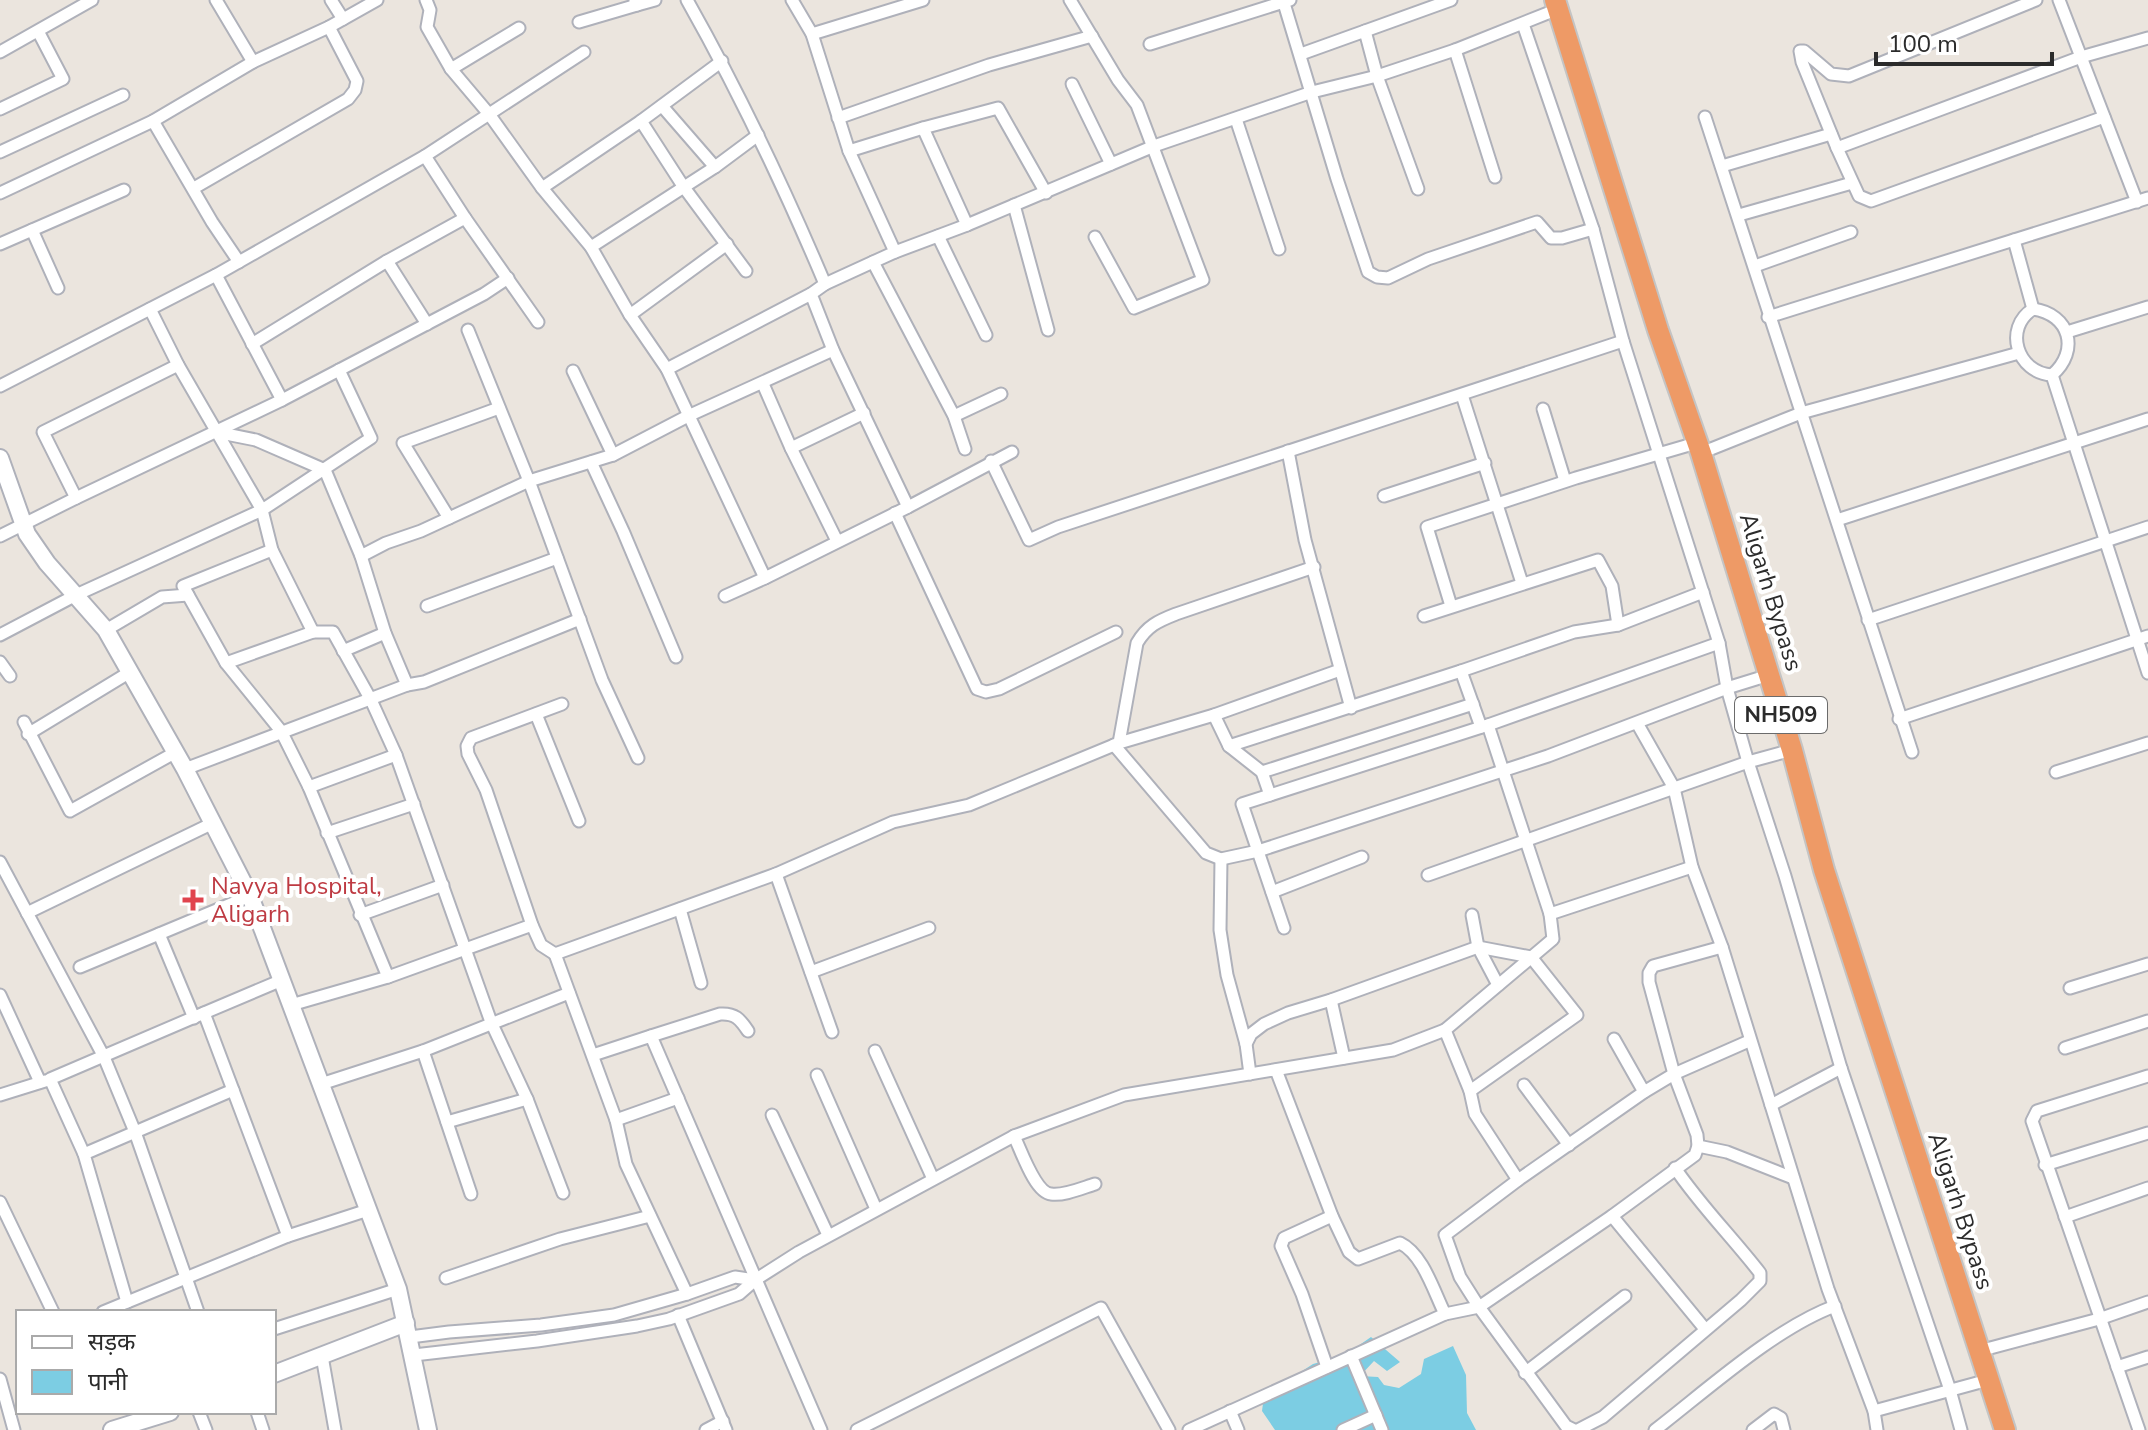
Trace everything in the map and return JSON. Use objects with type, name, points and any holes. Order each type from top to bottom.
[{"type":"highway","name":"Aligarh Bypass","points":[[1554,8],[1695,448],[1786,752],[1979,1351],[1982,1382],[2005,1430]]},
{"type":"street","points":[[0,52],[39,33],[92,0]]},
{"type":"street","points":[[217,0],[253,62]]},
{"type":"street","points":[[331,0],[343,19]]},
{"type":"street","points":[[0,193],[153,121],[253,62],[329,27],[377,0]]},
{"type":"street","points":[[426,0],[430,10],[427,27],[451,69],[591,247],[630,315],[667,369],[765,578]]},
{"type":"street","points":[[579,22],[636,3],[655,0]]},
{"type":"street","points":[[687,0],[722,61],[778,174],[825,284]]},
{"type":"street","points":[[792,0],[812,34],[849,151],[895,252]]},
{"type":"street","points":[[812,34],[923,0]]},
{"type":"street","points":[[1301,54],[1451,0]]},
{"type":"street","points":[[2036,0],[1849,76],[1831,74],[1800,51],[1831,134],[1859,196],[1871,201],[2104,117]]},
{"type":"street","points":[[1768,317],[2142,200],[2104,117],[2059,0]]},
{"type":"street","points":[[1074,1],[1118,80],[1137,105],[1203,280],[1134,308],[1095,237]]},
{"type":"street","points":[[1150,44],[1286,1],[1363,263],[1368,272],[1377,277],[1388,278],[1428,259],[1537,222],[1551,238],[1593,229]]},
{"type":"street","points":[[667,369],[825,284],[873,262],[1154,146],[1312,92],[1377,76],[1455,50],[1529,22],[1554,8]]},
{"type":"street","points":[[1529,22],[1593,229],[1623,341],[1663,454],[1841,1068],[1961,1430]]},
{"type":"street","points":[[194,188],[348,99],[357,81],[329,27]]},
{"type":"street","points":[[451,69],[519,28]]},
{"type":"street","points":[[1365,31],[1377,76],[1418,189]]},
{"type":"street","points":[[0,109],[63,79],[39,33]]},
{"type":"street","points":[[838,118],[989,65],[1092,36]]},
{"type":"street","points":[[1837,148],[2081,57],[2148,38]]},
{"type":"street","points":[[1455,50],[1495,177]]},
{"type":"street","points":[[0,386],[216,275],[425,156],[584,52]]},
{"type":"street","points":[[542,188],[722,61]]},
{"type":"street","points":[[1072,84],[1111,164]]},
{"type":"street","points":[[0,152],[123,95]]},
{"type":"street","points":[[662,106],[715,167]]},
{"type":"street","points":[[849,151],[998,108],[1046,193]]},
{"type":"street","points":[[1705,117],[1912,752]]},
{"type":"street","points":[[1236,119],[1279,249]]},
{"type":"street","points":[[153,121],[239,262]]},
{"type":"street","points":[[641,121],[683,186],[746,271]]},
{"type":"street","points":[[923,128],[967,225]]},
{"type":"street","points":[[1722,166],[1831,134]]},
{"type":"street","points":[[591,247],[715,167],[758,135]]},
{"type":"street","points":[[425,156],[538,322]]},
{"type":"street","points":[[1739,215],[1852,183]]},
{"type":"street","points":[[0,244],[124,190]]},
{"type":"street","points":[[1014,205],[1048,330]]},
{"type":"street","points":[[252,344],[387,261],[465,218]]},
{"type":"street","points":[[32,230],[58,288]]},
{"type":"street","points":[[1755,266],[1851,232]]},
{"type":"street","points":[[938,236],[986,335]]},
{"type":"street","points":[[2014,240],[2033,309]]},
{"type":"street","points":[[630,315],[727,244]]},
{"type":"street","points":[[387,261],[427,324]]},
{"type":"street","points":[[873,262],[954,416],[965,449]]},
{"type":"street","points":[[216,275],[282,400]]},
{"type":"street","points":[[0,536],[282,400],[508,278]]},
{"type":"street","points":[[811,294],[833,350],[908,507]]},
{"type":"street","points":[[2067,332],[2148,307]]},
{"type":"street","points":[[150,309],[178,365],[262,510],[272,550],[313,632]]},
{"type":"street","points":[[2033,309],[2054,315],[2067,332],[2065,356],[2061,367],[2052,375],[2035,371],[2019,353],[2017,326],[2024,315],[2033,309]]},
{"type":"street","points":[[468,330],[529,481],[602,680],[638,758]]},
{"type":"street","points":[[991,461],[1029,540],[1058,527],[1623,341]]},
{"type":"street","points":[[361,556],[529,481],[613,455],[688,416],[833,350]]},
{"type":"street","points":[[1451,606],[1427,527],[1565,481],[1695,448],[1801,413],[2019,353]]},
{"type":"street","points":[[76,498],[43,432],[178,365]]},
{"type":"street","points":[[0,635],[76,595],[262,510],[371,438],[339,370]]},
{"type":"street","points":[[573,371],[613,455]]},
{"type":"street","points":[[2052,375],[2105,540],[2142,637],[2148,673]]},
{"type":"street","points":[[763,384],[837,541]]},
{"type":"street","points":[[954,416],[1001,394]]},
{"type":"street","points":[[1462,395],[1522,583]]},
{"type":"street","points":[[449,518],[403,443],[499,408]]},
{"type":"street","points":[[1543,409],[1565,481]]},
{"type":"street","points":[[791,448],[864,413]]},
{"type":"street","points":[[1837,520],[2148,419]]},
{"type":"street","points":[[216,432],[256,440],[325,470],[361,556],[385,633],[407,685]]},
{"type":"street","points":[[1288,451],[1302,527],[1351,708]]},
{"type":"street","points":[[725,596],[908,507],[1012,452]]},
{"type":"street","points":[[0,458],[27,534],[47,563],[106,630],[176,752],[250,896],[398,1289],[428,1430]]},
{"type":"street","points":[[591,462],[676,657]]},
{"type":"street","points":[[1384,496],[1485,463]]},
{"type":"street","points":[[895,513],[977,689],[986,692],[999,689],[1116,632]]},
{"type":"street","points":[[1868,620],[2148,527]]},
{"type":"street","points":[[272,550],[183,586],[226,663],[281,731],[309,787],[388,977]]},
{"type":"street","points":[[427,606],[557,558]]},
{"type":"street","points":[[1424,616],[1598,560],[1612,586],[1618,625]]},
{"type":"street","points":[[1116,744],[1137,643],[1144,631],[1155,622],[1176,614],[1314,567]]},
{"type":"street","points":[[1229,746],[1574,632],[1618,625],[1703,592]]},
{"type":"street","points":[[106,630],[162,597],[188,595]]},
{"type":"street","points":[[185,769],[407,685],[424,682],[580,619]]},
{"type":"street","points":[[226,663],[313,632],[333,632],[371,700],[396,755],[491,1022],[527,1099],[563,1193]]},
{"type":"street","points":[[343,651],[385,633]]},
{"type":"street","points":[[1899,719],[2142,637]]},
{"type":"street","points":[[1284,928],[1242,804],[1484,726],[1719,643]]},
{"type":"street","points":[[0,662],[10,676]]},
{"type":"street","points":[[555,954],[776,874],[893,822],[969,805],[1116,744],[1214,715],[1340,670]]},
{"type":"street","points":[[414,1355],[637,1326],[678,1315],[739,1294],[755,1280],[828,1235],[1014,1136],[1124,1095],[1393,1050],[1445,1030],[1553,939],[1550,914],[1503,770],[1461,671]]},
{"type":"street","points":[[130,672],[26,728],[70,811],[176,752]]},
{"type":"street","points":[[1116,744],[1206,853],[1221,859],[1258,851],[1503,770],[1763,678]]},
{"type":"street","points":[[562,704],[471,738],[467,746],[468,754],[486,790],[532,925],[541,945],[555,954],[616,1120],[626,1164],[687,1294]]},
{"type":"street","points":[[1262,772],[1473,704]]},
{"type":"street","points":[[536,714],[579,821]]},
{"type":"street","points":[[1214,715],[1229,746],[1262,772],[1270,795]]},
{"type":"street","points":[[1637,723],[1674,788],[1692,867],[1722,947],[1749,1041],[1835,1306],[1874,1411],[1876,1430]]},
{"type":"street","points":[[2056,772],[2148,743]]},
{"type":"street","points":[[1428,875],[1752,761],[1786,752]]},
{"type":"street","points":[[309,787],[396,755]]},
{"type":"street","points":[[327,833],[414,804]]},
{"type":"street","points":[[27,913],[213,823]]},
{"type":"street","points":[[1272,892],[1362,857]]},
{"type":"street","points":[[1221,859],[1220,930],[1250,1074]]},
{"type":"street","points":[[0,862],[104,1057],[135,1132],[197,1310]]},
{"type":"street","points":[[1550,914],[1692,867]]},
{"type":"street","points":[[776,874],[832,1032]]},
{"type":"street","points":[[360,915],[443,885]]},
{"type":"street","points":[[80,967],[250,896]]},
{"type":"street","points":[[680,909],[701,983]]},
{"type":"street","points":[[1472,915],[1478,947],[1498,985]]},
{"type":"street","points":[[291,1005],[388,977],[532,925]]},
{"type":"street","points":[[811,972],[929,928]]},
{"type":"street","points":[[159,934],[233,1090],[288,1236]]},
{"type":"street","points":[[1246,1044],[1251,1034],[1264,1024],[1288,1013],[1478,947],[1531,957],[1577,1015],[1470,1091]]},
{"type":"street","points":[[1189,1430],[1445,1314],[1479,1307],[1695,1155],[1697,1135],[1674,1074],[1649,973],[1653,966],[1663,962],[1722,947]]},
{"type":"street","points":[[2070,988],[2148,964]]},
{"type":"street","points":[[0,1095],[104,1057],[282,980]]},
{"type":"street","points":[[321,1084],[423,1051],[569,993]]},
{"type":"street","points":[[0,995],[84,1154],[127,1302]]},
{"type":"street","points":[[1331,1000],[1344,1058]]},
{"type":"street","points":[[593,1055],[720,1014],[731,1013],[748,1031]]},
{"type":"street","points":[[2065,1048],[2148,1021]]},
{"type":"street","points":[[1445,1030],[1470,1091],[1475,1114],[1518,1180]]},
{"type":"street","points":[[651,1036],[821,1430]]},
{"type":"street","points":[[1614,1039],[1644,1092]]},
{"type":"street","points":[[1675,1168],[1760,1273],[1760,1281],[1603,1417],[1576,1430],[1566,1426],[1479,1307],[1460,1277],[1445,1235],[1644,1092],[1674,1074],[1749,1041]]},
{"type":"street","points":[[423,1051],[471,1194]]},
{"type":"street","points":[[875,1051],[933,1179]]},
{"type":"street","points":[[1771,1105],[1841,1068]]},
{"type":"street","points":[[1276,1070],[1349,1252],[1358,1259],[1400,1243],[1407,1246],[1416,1256],[1445,1314]]},
{"type":"street","points":[[817,1075],[876,1209]]},
{"type":"street","points":[[2148,1076],[2037,1111],[2032,1121],[2137,1424],[2148,1414]]},
{"type":"street","points":[[1524,1085],[1569,1145]]},
{"type":"street","points":[[84,1154],[233,1090]]},
{"type":"street","points":[[616,1120],[678,1098]]},
{"type":"street","points":[[447,1122],[527,1099]]},
{"type":"street","points":[[772,1115],[828,1235]]},
{"type":"street","points":[[2045,1165],[2148,1133]]},
{"type":"street","points":[[1014,1136],[1039,1188],[1047,1195],[1095,1184]]},
{"type":"street","points":[[1698,1146],[1727,1152],[1793,1178]]},
{"type":"street","points":[[2065,1217],[2148,1188]]},
{"type":"street","points":[[0,1202],[52,1310]]},
{"type":"street","points":[[108,1310],[288,1236],[368,1210]]},
{"type":"street","points":[[446,1278],[560,1239],[650,1216]]},
{"type":"street","points":[[1327,1367],[1302,1294],[1281,1246],[1284,1238],[1294,1231],[1332,1216]]},
{"type":"street","points":[[1612,1216],[1705,1329]]},
{"type":"street","points":[[276,1373],[408,1330],[449,1332],[541,1325],[614,1315],[735,1277],[755,1280]]},
{"type":"street","points":[[276,1328],[398,1289]]},
{"type":"street","points":[[1525,1373],[1625,1296]]},
{"type":"street","points":[[1979,1351],[2099,1319],[2148,1302]]},
{"type":"street","points":[[1655,1430],[1779,1335],[1808,1317],[1835,1306]]},
{"type":"street","points":[[857,1430],[1101,1308],[1169,1430]]},
{"type":"street","points":[[678,1315],[725,1426],[706,1430]]},
{"type":"street","points":[[322,1356],[335,1430]]},
{"type":"street","points":[[1351,1356],[1382,1430]]},
{"type":"street","points":[[2117,1367],[2148,1357]]},
{"type":"street","points":[[0,1379],[14,1430]]},
{"type":"street","points":[[1874,1411],[1982,1382]]},
{"type":"street","points":[[1230,1411],[1238,1430]]},
{"type":"street","points":[[112,1430],[164,1414]]},
{"type":"street","points":[[1753,1430],[1774,1414],[1781,1418],[1784,1430]]},
{"type":"street","points":[[1343,1430],[1376,1415]]},
{"type":"water","points":[[1371,1337],[1400,1362],[1387,1371],[1374,1361],[1360,1376],[1378,1377],[1384,1385],[1399,1388],[1421,1374],[1424,1359],[1453,1346],[1466,1375],[1467,1413],[1476,1430],[1275,1430],[1262,1411],[1264,1396],[1313,1364],[1345,1355]]},
{"type":"place","name":"Navya Hospital, Aligarh","points":[[193,900]]}]
